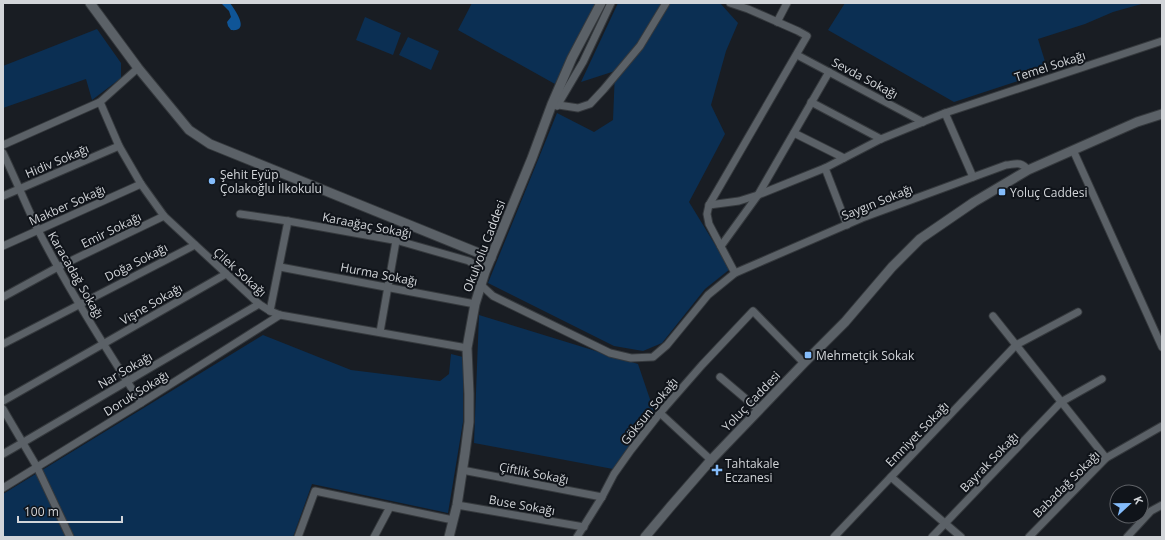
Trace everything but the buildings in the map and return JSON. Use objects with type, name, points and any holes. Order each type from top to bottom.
[{"type":"street","points":[[90,3],[138,68],[189,130],[210,144],[491,258]]},
{"type":"street","name":"Okulyolu Caddesi","points":[[449,537],[457,505],[465,453],[469,394],[467,348],[475,304],[485,272],[572,58],[601,3]]},
{"type":"street","points":[[611,3],[582,62],[554,105],[578,108],[590,104],[604,90],[640,46],[666,3]]},
{"type":"street","points":[[730,3],[748,6],[777,22],[808,36],[709,205],[707,214],[709,224],[735,273]]},
{"type":"street","points":[[777,22],[787,3]]},
{"type":"street","name":"Temel Sokağı","points":[[709,205],[739,201],[758,195],[825,168],[881,139],[945,113],[1162,41]]},
{"type":"street","name":"Sevda Sokağı","points":[[797,55],[923,122]]},
{"type":"street","points":[[3,145],[100,102],[138,68]]},
{"type":"street","points":[[721,246],[758,195],[829,72]]},
{"type":"street","name":"Çilek Sokağı","points":[[100,102],[119,146],[141,184],[164,216],[259,304],[270,311],[280,314],[467,348]]},
{"type":"street","points":[[811,102],[881,139]]},
{"type":"street","points":[[945,113],[973,177]]},
{"type":"street","name":"Yoluç Caddesi","points":[[645,537],[711,460],[845,322],[892,267],[920,239],[974,202],[1028,170],[1137,122],[1162,114]]},
{"type":"street","points":[[794,133],[844,158]]},
{"type":"street","name":"Hidiv Sokağı","points":[[3,196],[119,146]]},
{"type":"street","points":[[1073,150],[1162,347]]},
{"type":"street","name":"Karacadağ Sokağı","points":[[3,153],[38,230],[58,267],[103,344],[141,403]]},
{"type":"street","name":"Saygın Sokağı","points":[[481,285],[493,296],[610,353],[631,358],[653,357],[667,345],[708,294],[735,273],[862,218],[1006,165],[1020,163],[1028,170]]},
{"type":"street","points":[[825,168],[847,225]]},
{"type":"street","name":"Makber Sokağı","points":[[3,246],[141,184]]},
{"type":"street","name":"Karaağaç Sokağı","points":[[240,214],[288,221],[396,241],[469,261],[485,272]]},
{"type":"street","name":"Emir Sokağı","points":[[3,297],[58,267],[164,216]]},
{"type":"street","points":[[270,311],[288,221]]},
{"type":"street","points":[[380,332],[396,241]]},
{"type":"street","name":"Doğa Sokağı","points":[[3,344],[195,244]]},
{"type":"street","name":"Hurma Sokağı","points":[[280,266],[475,304]]},
{"type":"street","name":"Vişne Sokağı","points":[[3,401],[226,274]]},
{"type":"street","name":"Nar Sokağı","points":[[3,454],[259,304]]},
{"type":"street","name":"Göksun Sokağı","points":[[577,537],[614,474],[631,450],[660,413],[702,365],[753,311],[804,363]]},
{"type":"street","name":"Emniyet Sokağı","points":[[834,537],[1016,345],[1078,312]]},
{"type":"street","name":"Doruk Sokağı","points":[[3,488],[141,403],[280,314]]},
{"type":"street","points":[[993,316],[1106,458]]},
{"type":"street","points":[[720,377],[759,410]]},
{"type":"street","name":"Bayrak Sokağı","points":[[932,537],[1061,402],[1102,379]]},
{"type":"street","points":[[3,409],[37,468],[70,537]]},
{"type":"street","points":[[660,413],[711,460]]},
{"type":"street","name":"Babadağ Sokağı","points":[[1029,537],[1106,458],[1162,426]]},
{"type":"street","name":"Çiftlik Sokağı","points":[[462,470],[602,496]]},
{"type":"street","points":[[891,477],[961,537]]},
{"type":"street","points":[[300,536],[315,491],[453,520]]},
{"type":"street","name":"Buse Sokağı","points":[[457,505],[584,527]]},
{"type":"street","points":[[1128,537],[1151,511],[1162,505]]},
{"type":"street","points":[[374,537],[390,507]]},
{"type":"shaded area","points":[[221,3],[230,3],[240,20],[240,28],[237,30],[231,30],[227,22],[231,17],[229,11]]},
{"type":"shaded area","points":[[472,3],[596,3],[555,84],[458,30]]},
{"type":"shaded area","points":[[618,3],[720,3],[738,23],[726,51],[711,105],[725,134],[689,202],[730,269],[705,289],[662,343],[643,351],[614,346],[488,283],[557,113],[594,132],[613,120],[615,71],[581,82]]},
{"type":"shaded area","points":[[845,3],[1145,3],[1113,12],[1085,24],[1038,39],[1048,71],[954,102],[828,30]]},
{"type":"shaded area","points":[[365,17],[401,33],[393,55],[356,40]]},
{"type":"shaded area","points":[[97,29],[121,63],[121,78],[92,100],[86,79],[3,108],[3,66]]},
{"type":"shaded area","points":[[408,37],[439,51],[431,70],[399,55]]},
{"type":"shaded area","points":[[479,315],[638,364],[655,414],[613,469],[474,443]]},
{"type":"shaded area","points":[[263,335],[351,370],[440,381],[449,374],[451,354],[463,357],[463,422],[448,513],[312,484],[293,537],[3,537],[3,494]]},
{"type":"place","name":"Şehit Eyüp Çolakoğlu İlkokulu","points":[[212,181]]},
{"type":"place","name":"Yoluç Caddesi","points":[[1002,192]]},
{"type":"place","name":"Mehmetçik Sokak","points":[[808,355]]},
{"type":"place","name":"Tahtakale Eczanesi","points":[[717,470]]}]
